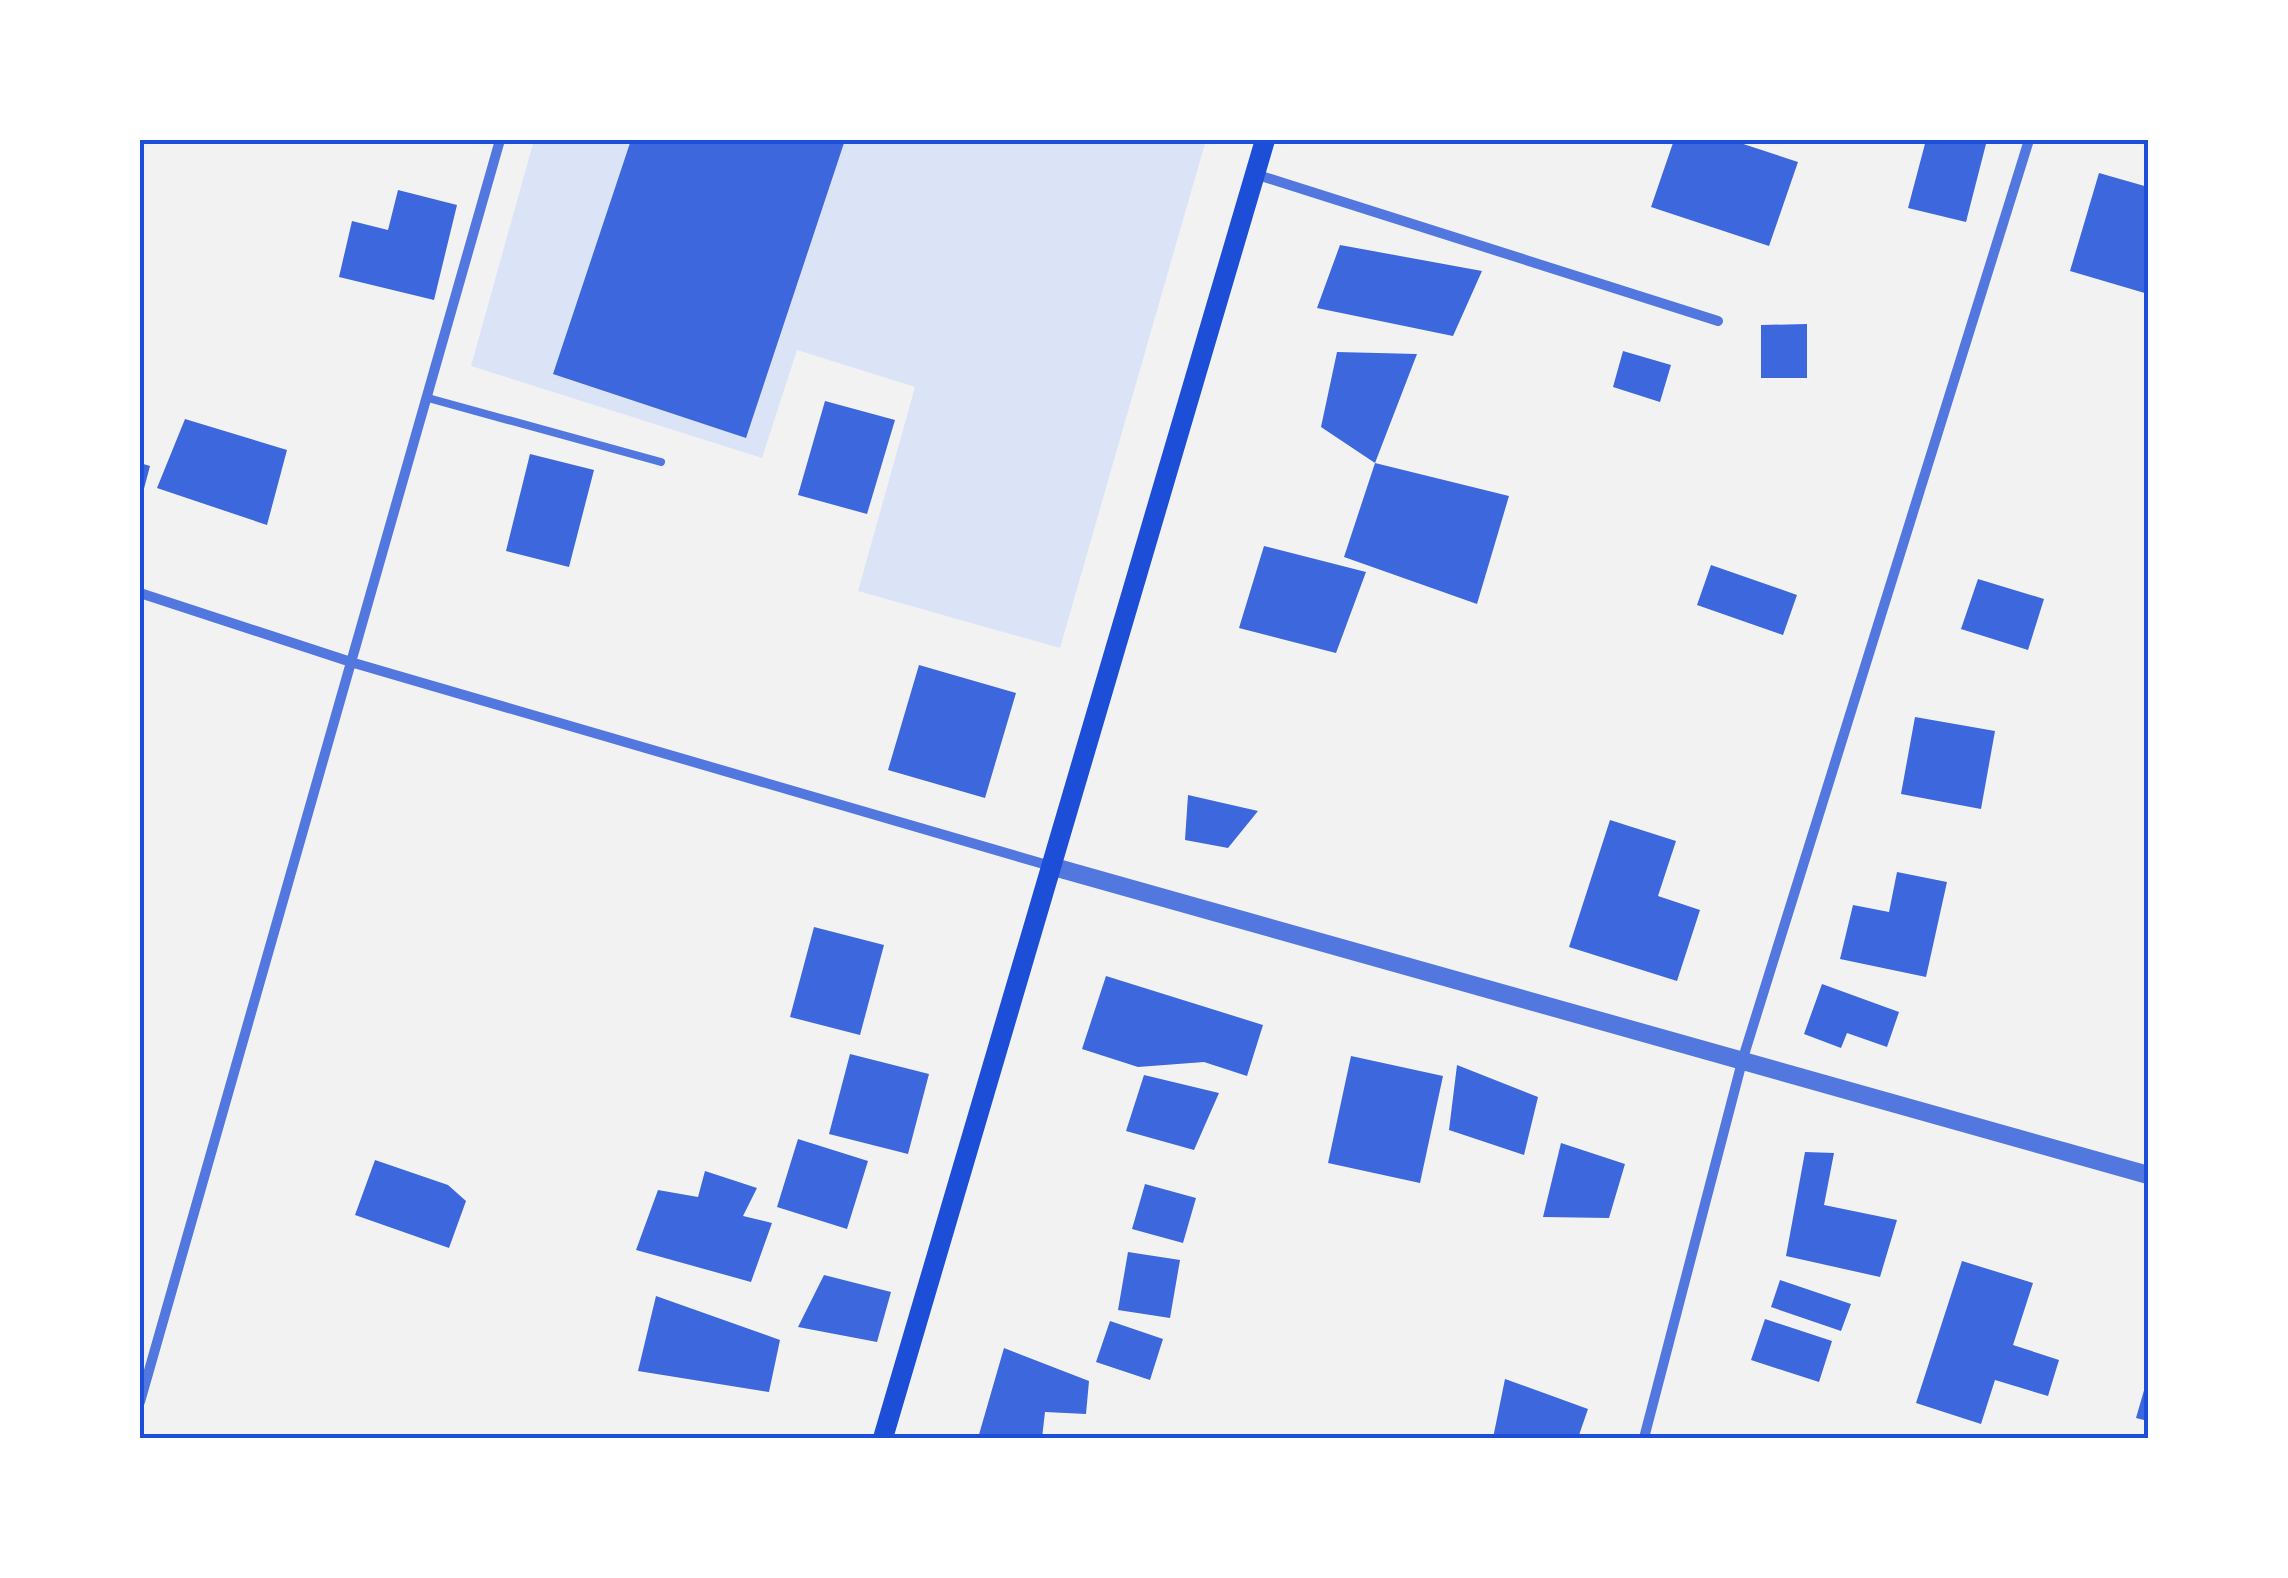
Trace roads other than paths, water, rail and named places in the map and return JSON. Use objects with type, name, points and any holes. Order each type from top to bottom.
[{"type":"main road","points":[[884,1438],[1264,140]]},
{"type":"street","points":[[140,1402],[354,663],[500,140]]},
{"type":"street","points":[[1644,1438],[1743,1058],[2028,140]]},
{"type":"street","points":[[1254,174],[1718,321]]},
{"type":"street","points":[[140,593],[354,663],[1054,867],[2148,1175]]},
{"type":"lane","points":[[428,398],[661,462]]}]
